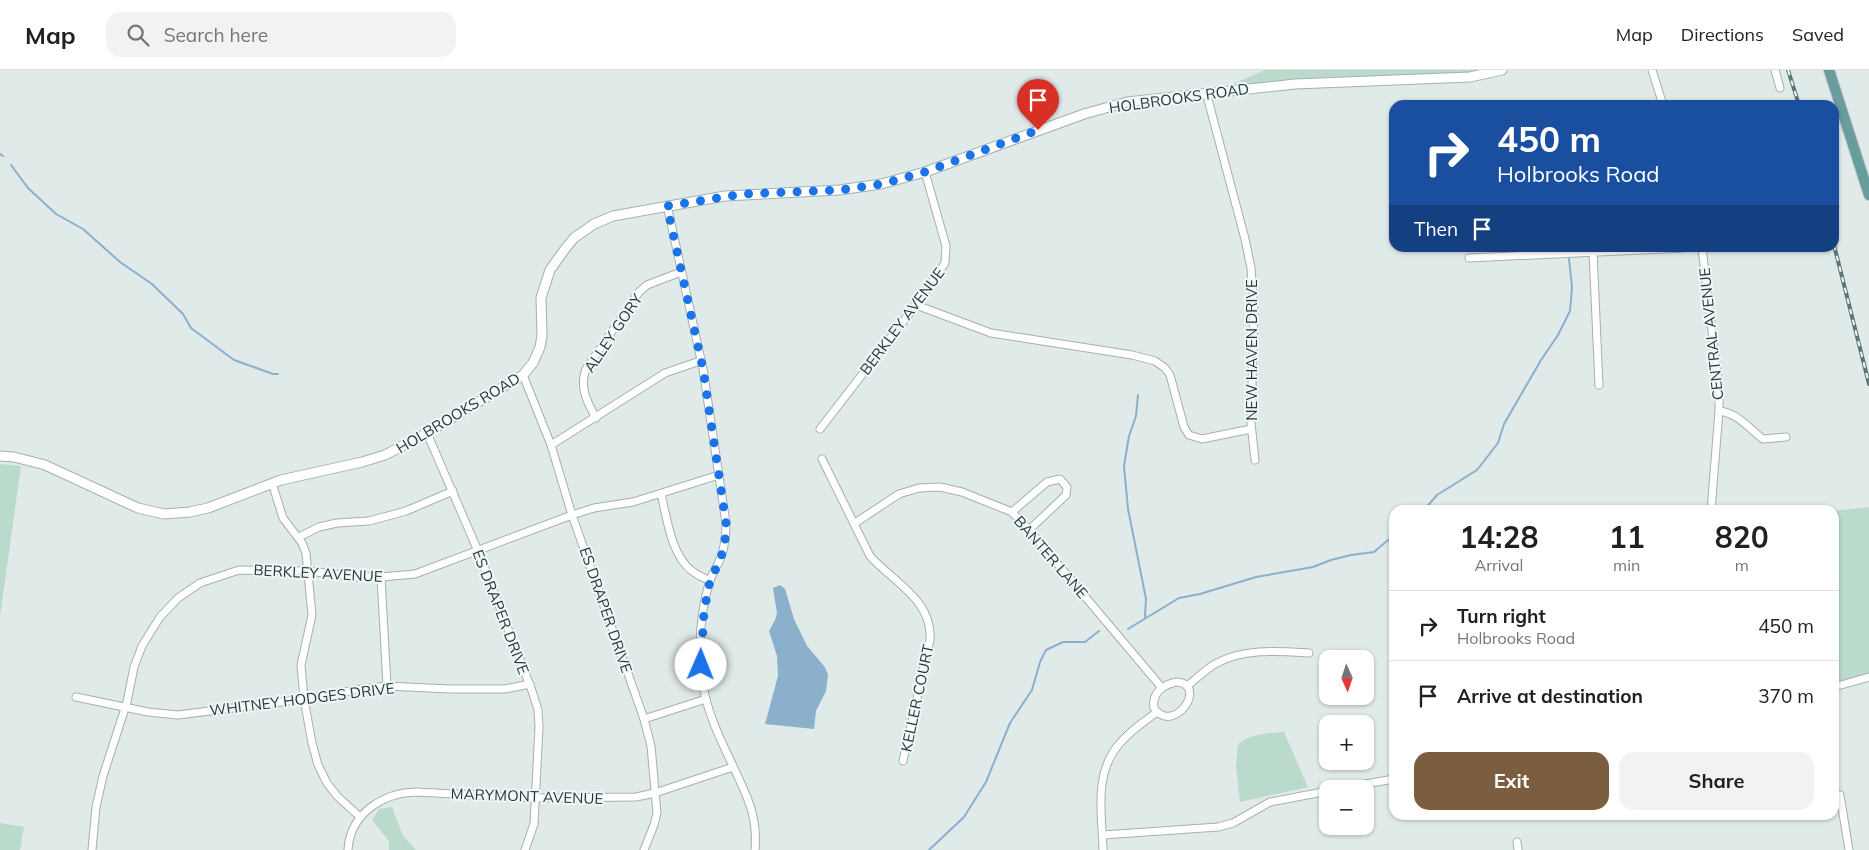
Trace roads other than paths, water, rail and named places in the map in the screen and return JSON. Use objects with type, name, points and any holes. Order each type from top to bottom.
[{"type":"main road","points":[[1829,70],[1839,100]]},
{"type":"main road","points":[[1839,101],[1869,195]]},
{"type":"street","name":"HOLBROOKS ROAD","points":[[0,456],[14,457],[45,465],[138,508],[164,514],[199,511],[272,484],[310,473],[373,459],[398,449],[523,375],[534,363],[540,348],[542,336],[540,310],[544,286],[550,270],[565,249],[583,231],[601,220],[623,214],[743,194],[856,188],[882,184],[925,172],[1109,106],[1162,97],[1295,84],[1470,77],[1502,70]]},
{"type":"street","points":[[1652,70],[1661,100]]},
{"type":"street","points":[[1775,70],[1780,88]]},
{"type":"street","name":"NEW HAVEN DRIVE","points":[[916,304],[991,334],[1132,354],[1155,361],[1165,368],[1170,375],[1184,427],[1190,435],[1202,439],[1251,429],[1254,311],[1251,268],[1206,92]]},
{"type":"street","name":"BERKLEY AVENUE","points":[[820,429],[942,269],[947,255],[925,172]]},
{"type":"street","points":[[667,206],[703,369],[726,523],[725,541],[721,558],[710,581],[701,639],[701,665],[706,699],[733,767],[747,795],[752,812],[756,834],[755,850]]},
{"type":"street","points":[[1469,258],[1594,252],[1600,385]]},
{"type":"street","name":"CENTRAL AVENUE","points":[[1702,252],[1719,388],[1719,411],[1710,505]]},
{"type":"street","name":"ALLEY GORY","points":[[596,418],[583,389],[583,377],[586,369],[639,292],[647,285],[681,272]]},
{"type":"street","points":[[551,445],[665,373],[700,361]]},
{"type":"street","name":"ES DRAPER DRIVE","points":[[523,375],[551,445],[572,515],[644,719],[651,746],[657,813],[644,850]]},
{"type":"street","points":[[1719,411],[1740,419],[1763,439],[1786,437]]},
{"type":"street","points":[[1251,429],[1255,460]]},
{"type":"street","name":"ES DRAPER DRIVE","points":[[427,433],[478,551],[530,684],[538,710],[539,727],[534,824],[525,850]]},
{"type":"street","name":"KELLER COURT","points":[[822,459],[870,556],[880,567],[916,597],[925,612],[930,633],[924,670],[903,761]]},
{"type":"street","name":"BERKLEY AVENUE","points":[[92,850],[96,807],[102,776],[125,708],[134,667],[142,646],[160,617],[178,598],[200,583],[239,570],[308,571],[357,577],[415,574],[572,515],[594,508],[633,502],[719,475]]},
{"type":"street","points":[[1012,512],[1047,482],[1060,479],[1067,487],[1066,495],[1029,530]]},
{"type":"street","points":[[272,484],[283,518],[299,537],[306,553],[312,615],[301,665],[304,699],[314,751],[327,784],[360,817]]},
{"type":"street","name":"BANTER LANE","points":[[854,523],[899,494],[919,488],[940,487],[962,492],[1012,512],[1162,688]]},
{"type":"street","points":[[299,537],[319,528],[337,523],[370,521],[406,511],[453,491]]},
{"type":"street","points":[[661,494],[674,543],[680,556],[692,571],[710,581]]},
{"type":"street","points":[[381,577],[387,686]]},
{"type":"street","points":[[1187,686],[1216,664],[1230,658],[1269,651],[1308,653]]},
{"type":"street","points":[[1839,686],[1869,677]]},
{"type":"street","points":[[1177,682],[1187,686],[1190,695],[1183,709],[1171,716],[1161,715],[1157,712],[1154,708],[1154,699],[1156,694],[1166,684],[1177,682]]},
{"type":"street","name":"WHITNEY HODGES DRIVE","points":[[76,697],[125,708],[178,715],[387,686],[449,690],[505,689],[530,684]]},
{"type":"street","points":[[644,719],[706,699]]},
{"type":"street","points":[[1103,850],[1101,783],[1106,764],[1121,741],[1157,712]]},
{"type":"street","name":"MARYMONT AVENUE","points":[[348,850],[350,838],[360,817],[371,806],[386,797],[405,792],[535,798],[636,797],[655,793],[733,767]]},
{"type":"street","points":[[1374,782],[1389,779]]},
{"type":"street","points":[[1103,836],[1218,827],[1232,823],[1270,802],[1319,793]]},
{"type":"street","points":[[1840,795],[1849,850]]},
{"type":"street","points":[[1517,842],[1518,850]]},
{"type":"water","points":[[780,585],[785,589],[794,619],[807,646],[824,666],[828,674],[826,691],[816,711],[814,729],[765,724],[778,676],[777,656],[769,631],[777,613],[773,588]]},
{"type":"waterway","points":[[11,165],[28,188],[56,214],[83,229],[120,262],[152,284],[183,314],[191,328],[234,360],[273,374],[278,374]]},
{"type":"waterway","points":[[1428,505],[1437,495],[1477,470],[1498,443],[1504,424],[1541,360],[1558,335],[1570,311],[1572,287],[1569,259]]},
{"type":"waterway","points":[[1138,395],[1136,416],[1129,436],[1124,466],[1128,509],[1146,599],[1145,617]]},
{"type":"waterway","points":[[1128,629],[1179,598],[1200,594],[1256,577],[1313,567],[1351,555],[1374,552],[1389,539]]},
{"type":"waterway","points":[[929,850],[964,817],[986,782],[1010,723],[1032,690],[1040,662],[1046,650],[1063,642],[1085,642],[1099,631]]},
{"type":"railway","points":[[1788,70],[1797,100]]},
{"type":"railway","points":[[1836,252],[1869,384]]}]
